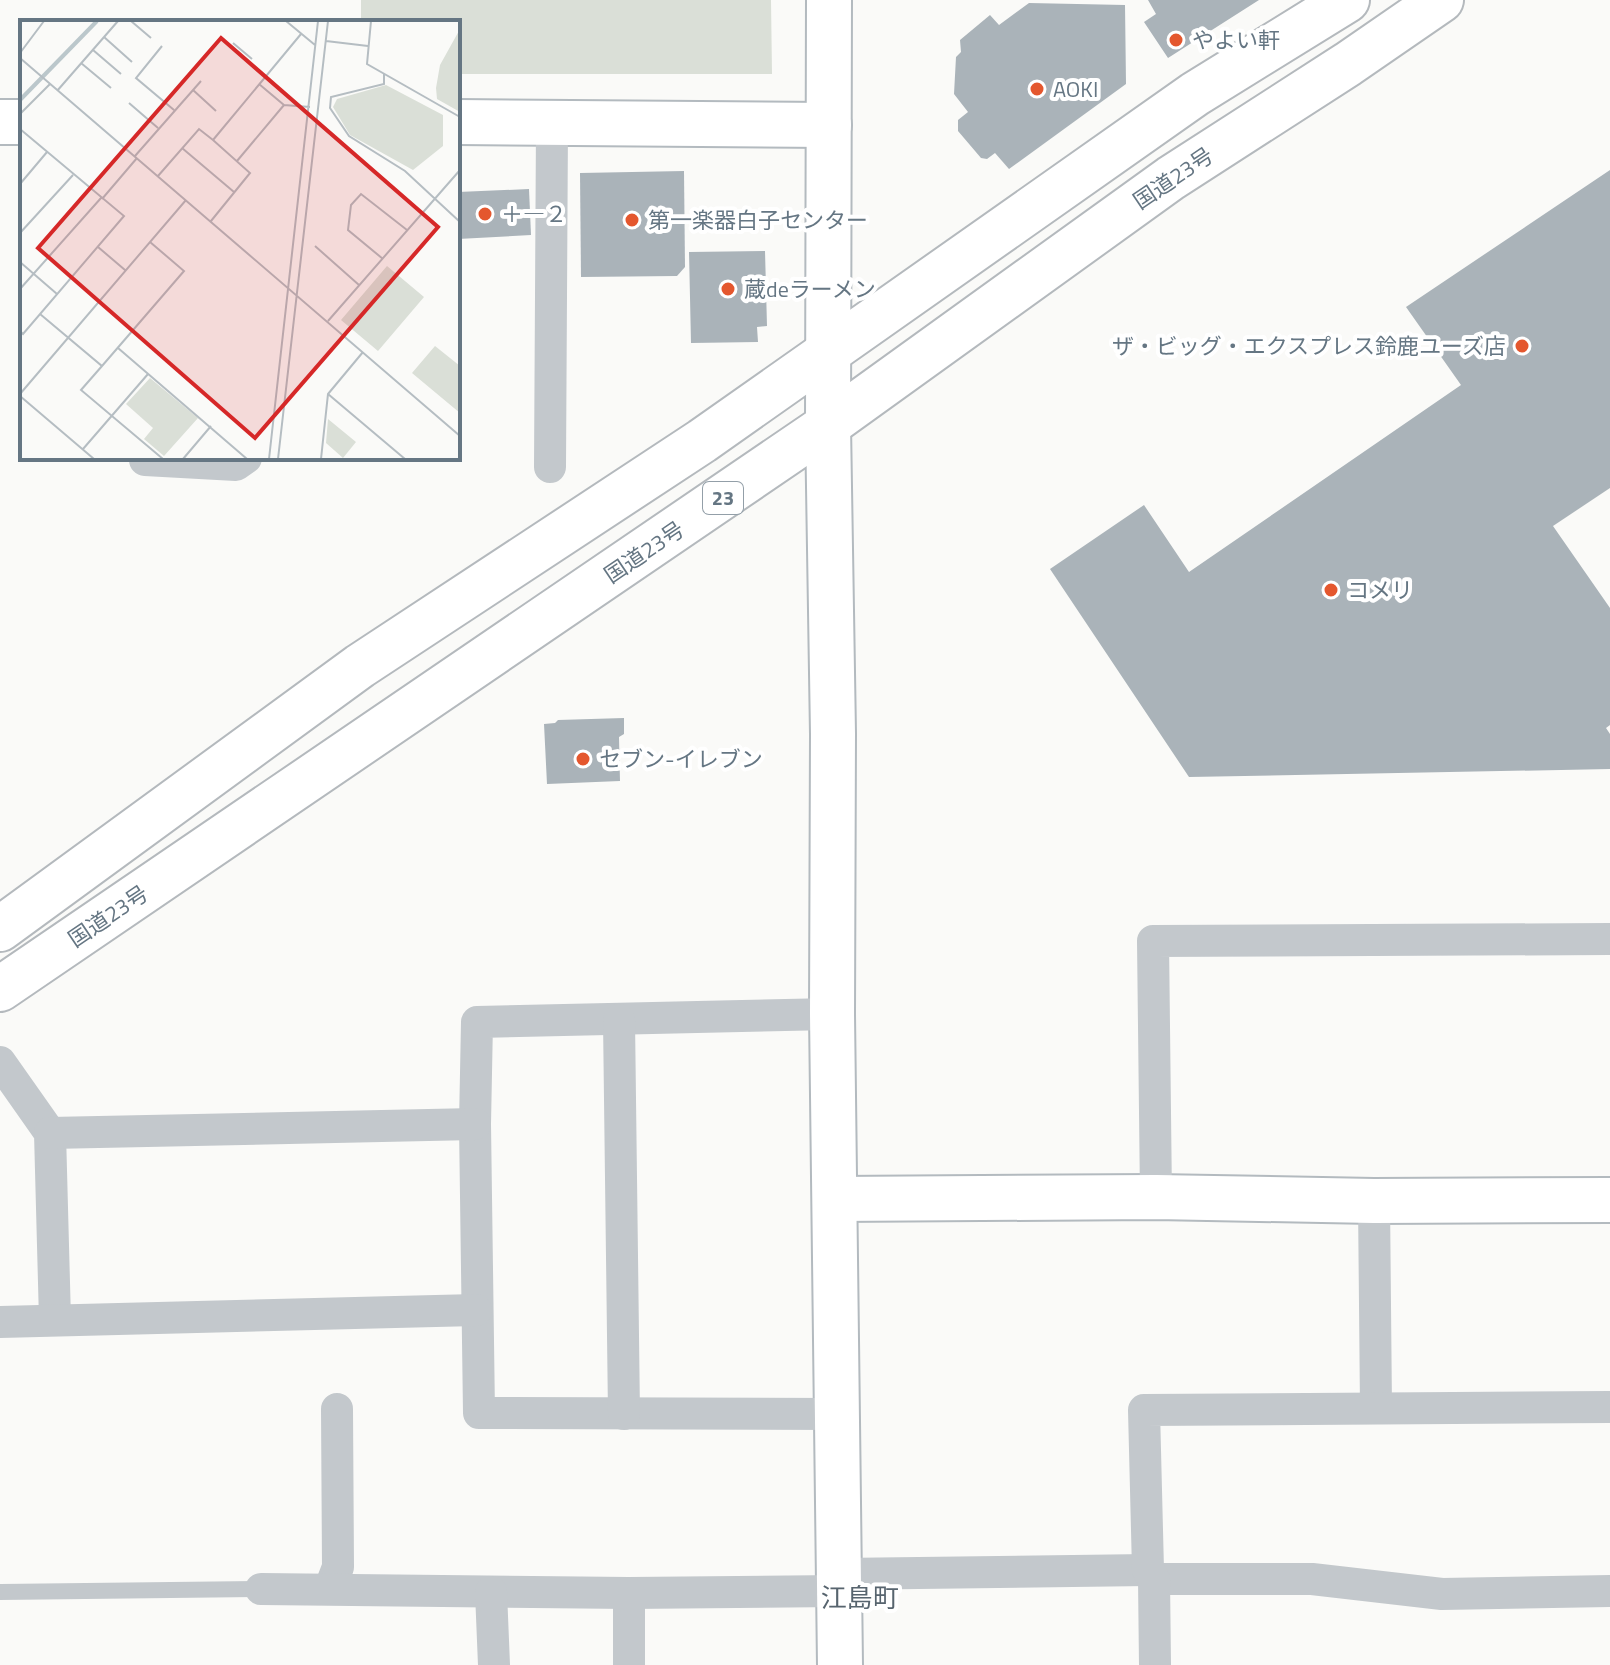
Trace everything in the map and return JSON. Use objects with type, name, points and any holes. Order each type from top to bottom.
[{"type":"main road","points":[[829,0],[828,425],[840,1665]]},
{"type":"main road","points":[[0,929],[360,666],[689,450],[1195,94],[1347,0]]},
{"type":"main road","name":"国道23号","points":[[0,989],[828,425],[1171,178],[1441,0]]},
{"type":"main road","points":[[460,122],[829,125]]},
{"type":"main road","points":[[836,1199],[1156,1197],[1374,1201],[1610,1200]]},
{"type":"street","points":[[550,467],[552,125]]},
{"type":"street","points":[[145,460],[236,465],[243,460]]},
{"type":"street","points":[[1156,1197],[1153,941],[1610,939]]},
{"type":"street","points":[[832,1014],[477,1022],[476,1310],[479,1413],[837,1414]]},
{"type":"street","points":[[619,1020],[624,1414]]},
{"type":"street","points":[[0,1062],[50,1133],[55,1320]]},
{"type":"street","points":[[50,1133],[475,1124]]},
{"type":"street","points":[[1374,1201],[1376,1408]]},
{"type":"street","points":[[0,1322],[476,1310]]},
{"type":"street","points":[[1155,1665],[1144,1410],[1610,1407]]},
{"type":"street","points":[[330,1588],[338,1567],[337,1409]]},
{"type":"street","points":[[261,1589],[629,1593],[1151,1574],[1312,1579],[1442,1594],[1610,1591]]},
{"type":"street","points":[[491,1592],[494,1665]]},
{"type":"street","points":[[629,1593],[629,1665]]},
{"type":"lane","points":[[0,1592],[261,1589]]},
{"type":"shaded area","points":[[361,0],[771,0],[772,74],[460,74],[460,20],[361,20]]},
{"type":"building","name":"やよい軒","points":[[1148,0],[1259,0],[1168,58],[1144,22],[1156,14]]},
{"type":"building","name":"AOKI","points":[[1029,3],[1125,5],[1126,84],[1009,169],[995,153],[987,159],[981,158],[958,131],[958,120],[968,112],[954,94],[956,57],[961,52],[960,40],[990,15],[999,25]]},
{"type":"building","name":"コメリ","points":[[1610,170],[1610,488],[1553,526],[1610,608],[1610,725],[1606,728],[1610,734],[1610,769],[1189,777],[1050,569],[1144,505],[1189,572],[1461,385],[1406,307]]},
{"type":"building","name":"第一楽器白子センター","points":[[684,171],[685,267],[677,276],[581,277],[580,173]]},
{"type":"building","points":[[529,189],[531,235],[460,239],[460,192]]},
{"type":"building","name":"蔵deラーメン","points":[[765,251],[767,326],[757,327],[758,342],[691,343],[689,252]]},
{"type":"building","name":"セブン-イレブン","points":[[624,718],[624,734],[619,737],[620,781],[547,784],[544,724],[558,720]]},
{"type":"place","name":"やよい軒","points":[[1176,40]]},
{"type":"place","name":"AOKI","points":[[1037,89]]},
{"type":"place","name":"＋―２","points":[[485,214]]},
{"type":"place","name":"第一楽器白子センター","points":[[632,220]]},
{"type":"place","name":"蔵deラーメン","points":[[728,289]]},
{"type":"place","name":"ザ・ビッグ・エクスプレス鈴鹿ユーズ店","points":[[1522,346]]},
{"type":"place","name":"コメリ","points":[[1331,590]]},
{"type":"place","name":"セブン-イレブン","points":[[583,759]]},
{"type":"district","name":"江島町","points":[[860,1598]]}]
